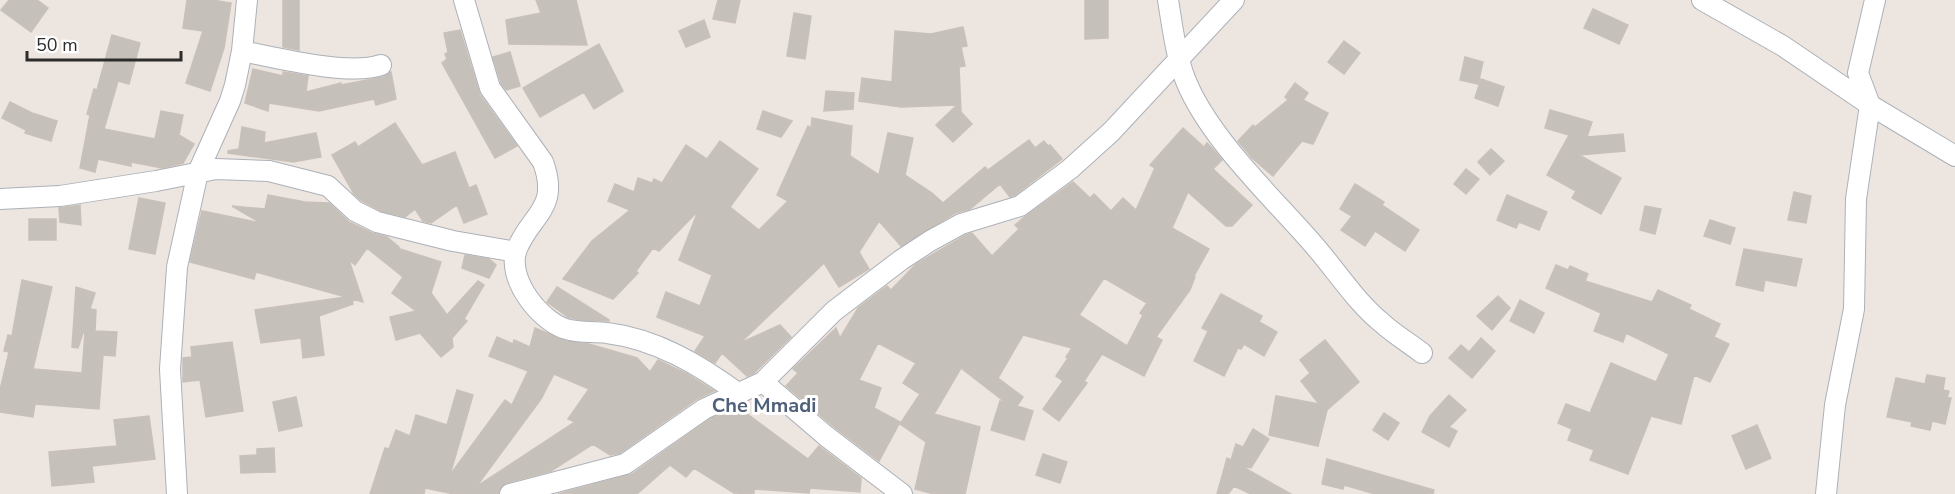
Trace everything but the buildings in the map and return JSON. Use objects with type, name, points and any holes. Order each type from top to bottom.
[{"type":"street","points":[[177,494],[170,369],[177,267],[198,172],[230,101],[242,51],[247,0]]},
{"type":"street","points":[[464,0],[490,88],[543,162],[546,172],[548,196],[544,207],[516,252],[516,267],[524,291],[533,304],[555,325],[569,330],[608,333],[665,349],[686,359],[739,394]]},
{"type":"street","points":[[1168,0],[1178,59],[1197,103],[1234,155],[1367,309],[1381,323],[1422,353]]},
{"type":"street","points":[[510,494],[625,464],[697,413],[763,382],[834,311],[901,260],[961,224],[1020,206],[1070,170],[1111,132],[1234,0]]},
{"type":"street","points":[[1702,0],[1783,46],[1870,105],[1955,156]]},
{"type":"street","points":[[1826,494],[1835,405],[1854,309],[1856,199],[1870,105],[1858,73],[1875,0]]},
{"type":"street","points":[[242,51],[300,63],[362,69],[381,65]]},
{"type":"street","points":[[0,199],[19,200],[70,195],[216,170],[269,171],[328,186],[355,211],[377,222],[453,241],[516,252]]},
{"type":"street","points":[[763,382],[817,429],[902,494]]},
{"type":"district","name":"Che Mmadi","points":[[764,405]]}]
